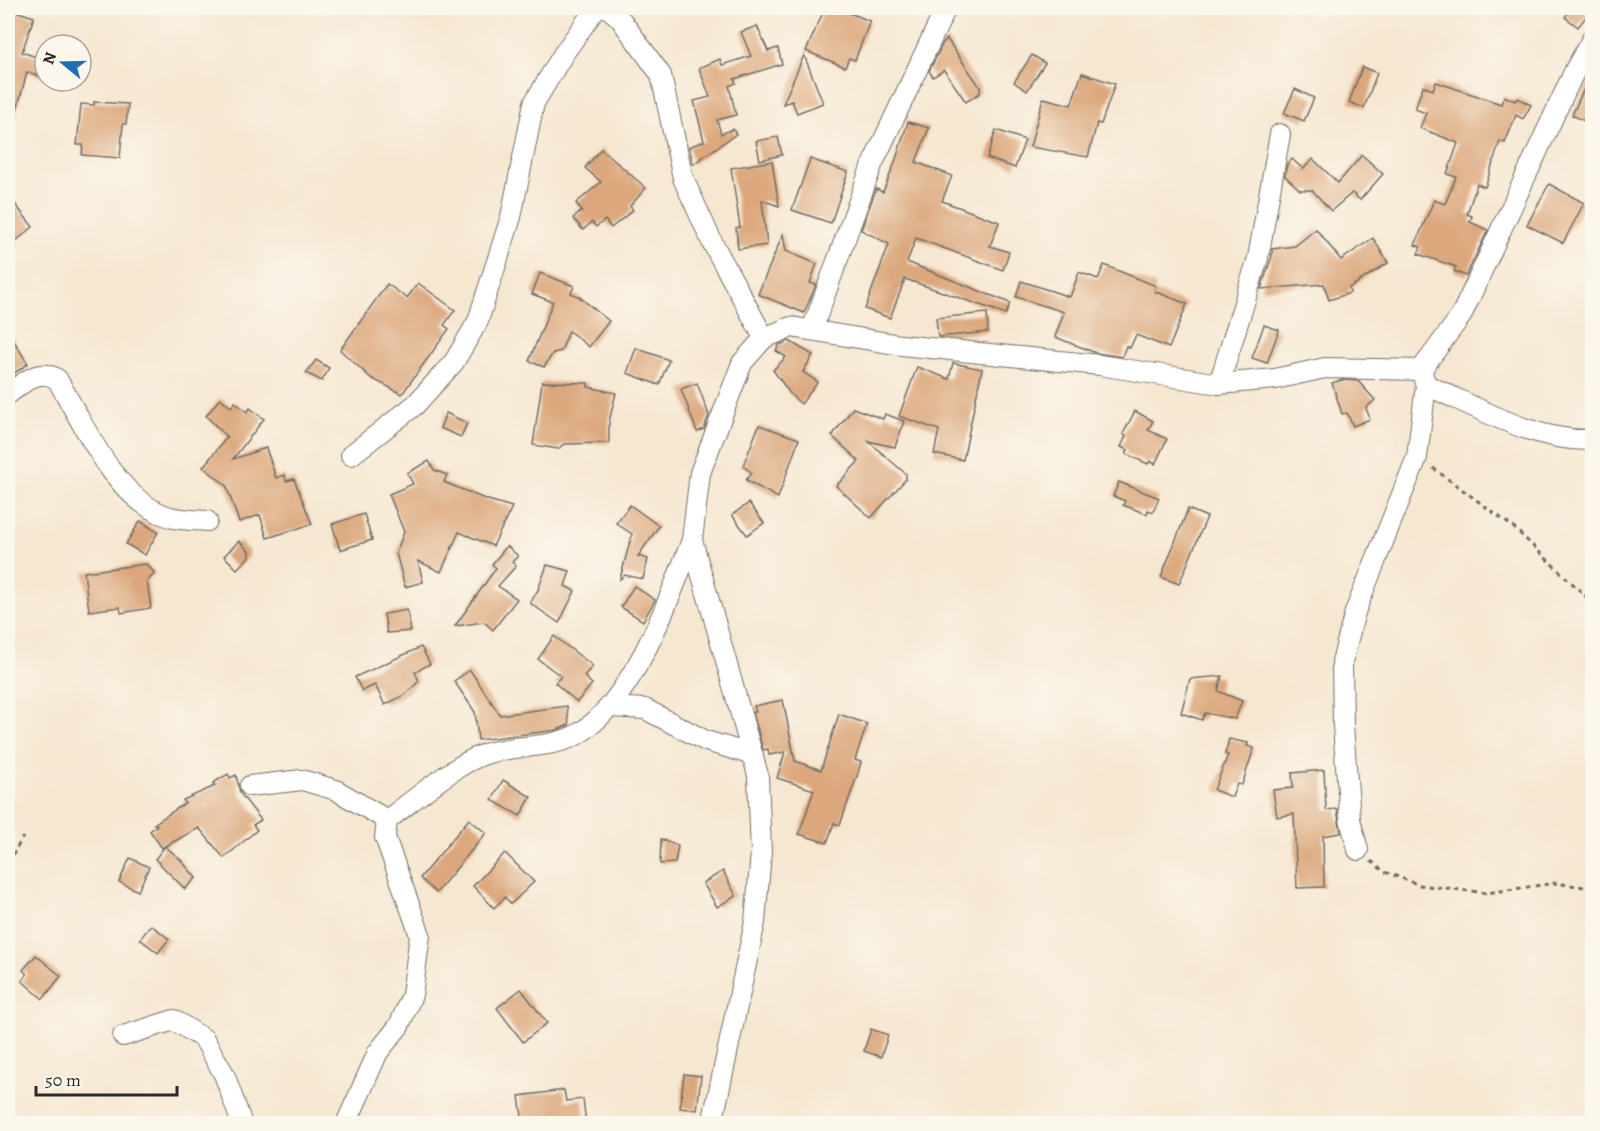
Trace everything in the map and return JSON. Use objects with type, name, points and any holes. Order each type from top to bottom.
[{"type":"street","points":[[351,455],[415,405],[454,362],[477,321],[511,217],[534,104],[564,53],[596,8]]},
{"type":"street","points":[[608,8],[620,16],[661,75],[683,178],[712,242],[764,338]]},
{"type":"street","points":[[812,330],[872,165],[946,8]]},
{"type":"street","points":[[1358,850],[1350,819],[1343,725],[1342,662],[1355,612],[1417,457],[1423,378],[1461,316],[1575,70],[1593,39]]},
{"type":"street","points":[[1219,384],[1258,258],[1280,134]]},
{"type":"street","points":[[346,1124],[378,1052],[399,1026],[412,995],[420,935],[385,837],[387,820],[475,759],[485,754],[560,741],[578,734],[610,706],[658,629],[692,540],[700,473],[742,363],[764,338],[791,327],[901,345],[1098,365],[1219,384],[1275,379],[1325,368],[1423,378],[1527,429],[1570,441],[1593,440]]},
{"type":"street","points":[[8,394],[37,374],[49,374],[57,379],[115,476],[133,497],[169,517],[207,521]]},
{"type":"street","points":[[692,540],[758,775],[762,853],[755,922],[712,1124]]},
{"type":"street","points":[[610,706],[645,709],[706,741],[753,755]]},
{"type":"street","points":[[250,786],[302,780],[336,790],[387,820]]},
{"type":"street","points":[[123,1036],[174,1020],[204,1039],[224,1074],[242,1124]]},
{"type":"path","points":[[1417,457],[1467,490],[1513,527],[1593,602]]},
{"type":"path","points":[[8,863],[23,837]]},
{"type":"path","points":[[1358,850],[1385,872],[1420,885],[1487,893],[1554,883],[1593,888]]},
{"type":"building","points":[[825,8],[849,8],[847,12],[870,21],[855,60],[849,58],[845,67],[806,51]]},
{"type":"building","points":[[1572,8],[1593,8],[1578,27],[1565,17]]},
{"type":"building","points":[[12,10],[34,17],[22,52],[33,56],[33,74],[27,72],[12,128],[8,127],[8,46],[12,30],[8,28]]},
{"type":"building","points":[[757,26],[768,51],[778,48],[782,64],[734,79],[736,83],[729,86],[736,115],[717,120],[721,134],[733,129],[736,134],[693,164],[689,147],[704,141],[694,101],[710,97],[699,68],[720,59],[722,65],[751,56],[741,32]]},
{"type":"building","points":[[947,39],[980,87],[980,93],[966,102],[944,70],[933,77],[929,71]]},
{"type":"building","points":[[804,55],[823,103],[797,113],[792,101],[783,104]]},
{"type":"building","points":[[1032,55],[1045,63],[1027,91],[1014,82]]},
{"type":"building","points":[[1362,67],[1377,73],[1364,108],[1349,102]]},
{"type":"building","points":[[1593,69],[1593,125],[1572,115]]},
{"type":"building","points":[[1082,73],[1115,84],[1101,124],[1097,123],[1088,157],[1030,147],[1043,98],[1071,105]]},
{"type":"building","points":[[1436,82],[1501,104],[1504,96],[1515,101],[1517,98],[1531,105],[1523,119],[1516,115],[1505,143],[1500,141],[1485,187],[1477,184],[1467,214],[1472,216],[1470,222],[1488,230],[1466,276],[1454,271],[1456,267],[1418,254],[1421,247],[1415,245],[1434,200],[1445,204],[1456,177],[1447,174],[1458,143],[1420,128],[1426,113],[1415,109],[1423,86],[1433,90]]},
{"type":"building","points":[[1295,89],[1314,98],[1304,121],[1284,113]]},
{"type":"building","points":[[94,102],[128,104],[126,124],[123,124],[120,158],[82,155],[83,145],[77,145],[81,104],[94,105]]},
{"type":"building","points":[[908,122],[929,128],[916,162],[952,176],[942,201],[999,222],[990,246],[1009,252],[1003,270],[916,238],[907,262],[1010,303],[1006,314],[905,279],[890,318],[865,309],[889,244],[861,230],[876,189],[883,192]]},
{"type":"building","points":[[996,130],[1025,140],[1015,168],[987,158]]},
{"type":"building","points":[[778,137],[782,155],[760,160],[756,141]]},
{"type":"building","points":[[601,149],[646,188],[630,206],[633,210],[611,228],[605,220],[596,227],[592,222],[583,230],[573,218],[582,211],[576,203],[601,182],[585,168]]},
{"type":"building","points":[[1362,155],[1383,174],[1360,200],[1352,193],[1331,211],[1312,190],[1300,190],[1285,176],[1287,164],[1292,159],[1303,169],[1313,159],[1338,183]]},
{"type":"building","points":[[810,159],[848,172],[831,223],[792,210]]},
{"type":"building","points":[[772,161],[779,206],[762,200],[767,245],[738,249],[736,228],[740,227],[731,168]]},
{"type":"building","points":[[1549,184],[1584,203],[1563,243],[1527,225]]},
{"type":"building","points":[[8,195],[33,227],[16,241],[8,230]]},
{"type":"building","points":[[1316,229],[1341,260],[1373,238],[1388,263],[1349,288],[1350,293],[1329,300],[1324,284],[1261,289],[1272,256],[1272,249],[1295,246]]},
{"type":"building","points":[[783,234],[786,251],[817,264],[810,283],[816,285],[804,313],[758,294]]},
{"type":"building","points":[[1104,265],[1156,286],[1154,291],[1187,304],[1169,348],[1136,335],[1130,348],[1126,346],[1122,357],[1096,353],[1055,337],[1064,312],[1016,297],[1021,281],[1070,297],[1079,272],[1098,279]]},
{"type":"building","points":[[540,273],[574,286],[571,293],[609,321],[589,347],[569,331],[561,351],[553,353],[544,367],[529,361],[553,302],[532,294]]},
{"type":"building","points":[[418,283],[455,310],[444,325],[449,329],[402,394],[371,378],[340,350],[387,284],[407,298]]},
{"type":"building","points":[[987,313],[988,332],[938,337],[936,318]]},
{"type":"building","points":[[1264,325],[1279,330],[1267,363],[1252,358]]},
{"type":"building","points":[[8,331],[28,364],[8,377]]},
{"type":"building","points":[[789,341],[813,355],[803,372],[818,382],[801,404],[791,395],[773,370],[786,357],[776,351],[779,345]]},
{"type":"building","points":[[636,348],[669,360],[659,385],[627,373]]},
{"type":"building","points":[[316,360],[329,368],[322,381],[306,373]]},
{"type":"building","points":[[953,363],[982,369],[963,460],[934,454],[939,430],[899,416],[917,367],[949,379]]},
{"type":"building","points":[[1342,380],[1358,381],[1375,400],[1366,408],[1370,419],[1353,426],[1347,413],[1342,414],[1332,383]]},
{"type":"building","points":[[542,382],[588,383],[588,387],[616,393],[609,422],[609,443],[564,444],[558,449],[533,445]]},
{"type":"building","points":[[697,383],[709,415],[704,429],[697,432],[681,389]]},
{"type":"building","points":[[220,398],[231,407],[235,402],[247,412],[250,408],[264,419],[233,459],[266,448],[276,478],[285,475],[286,481],[294,479],[312,524],[267,538],[260,515],[239,522],[226,485],[203,467],[227,437],[206,416]]},
{"type":"building","points":[[853,408],[883,419],[885,414],[904,421],[895,447],[868,441],[906,474],[906,479],[871,518],[836,486],[859,461],[832,436]]},
{"type":"building","points":[[1135,411],[1153,421],[1148,430],[1167,439],[1155,464],[1150,461],[1148,464],[1126,454],[1128,450],[1121,447],[1126,436],[1123,434]]},
{"type":"building","points":[[446,413],[467,423],[461,437],[440,428]]},
{"type":"building","points":[[759,425],[799,439],[778,498],[746,480],[752,473],[743,466]]},
{"type":"building","points":[[429,461],[434,470],[447,475],[444,482],[485,499],[512,507],[493,546],[459,532],[441,572],[418,561],[423,582],[405,587],[396,553],[404,532],[389,494],[413,484],[407,473]]},
{"type":"building","points":[[1119,482],[1159,498],[1153,512],[1148,510],[1147,514],[1123,505],[1125,501],[1113,496]]},
{"type":"building","points":[[749,503],[764,523],[747,535],[732,515]]},
{"type":"building","points":[[630,505],[659,526],[638,556],[648,559],[643,579],[625,575],[620,579],[632,534],[616,523]]},
{"type":"building","points":[[1188,509],[1207,517],[1179,584],[1161,577]]},
{"type":"building","points":[[364,514],[372,540],[340,550],[332,524]]},
{"type":"building","points":[[140,521],[158,532],[145,555],[126,544]]},
{"type":"building","points":[[239,541],[249,551],[249,557],[237,569],[224,556]]},
{"type":"building","points":[[507,546],[518,556],[512,562],[516,566],[498,586],[517,599],[493,630],[484,622],[455,626],[496,568],[492,564]]},
{"type":"building","points":[[146,564],[155,573],[147,581],[151,608],[121,613],[120,607],[89,611],[84,572]]},
{"type":"building","points":[[547,565],[570,571],[565,586],[575,591],[559,623],[530,603],[538,590]]},
{"type":"building","points":[[634,586],[655,600],[643,621],[621,607]]},
{"type":"building","points":[[407,610],[411,631],[387,633],[384,614]]},
{"type":"building","points":[[554,636],[593,666],[584,676],[592,684],[577,702],[555,683],[561,676],[538,659]]},
{"type":"building","points":[[421,647],[430,664],[415,672],[419,681],[406,694],[385,705],[375,685],[362,691],[355,677]]},
{"type":"building","points":[[470,670],[500,715],[567,706],[569,725],[557,730],[478,740],[475,712],[454,681]]},
{"type":"building","points":[[1222,676],[1218,691],[1242,701],[1235,719],[1205,713],[1202,720],[1181,713],[1190,679]]},
{"type":"building","points":[[783,700],[795,761],[821,770],[839,714],[867,724],[855,760],[861,762],[858,773],[840,825],[834,823],[827,843],[799,834],[814,790],[777,778],[785,752],[769,755],[768,749],[763,750],[753,712],[756,712],[754,706]]},
{"type":"building","points":[[1229,739],[1248,743],[1247,746],[1254,748],[1242,785],[1237,784],[1232,797],[1214,790],[1228,755],[1225,754]]},
{"type":"building","points":[[1324,770],[1326,810],[1337,809],[1341,833],[1323,836],[1324,887],[1297,888],[1294,814],[1277,817],[1273,790],[1293,788],[1292,773]]},
{"type":"building","points":[[228,774],[230,778],[236,775],[240,793],[261,820],[253,825],[257,830],[224,858],[199,828],[162,848],[150,831],[157,825],[154,824],[185,803],[183,800],[215,786],[213,783]]},
{"type":"building","points":[[503,780],[531,797],[520,816],[492,800]]},
{"type":"building","points":[[469,819],[486,833],[436,893],[420,878]]},
{"type":"building","points":[[661,839],[678,846],[675,863],[660,864]]},
{"type":"building","points":[[165,846],[196,878],[185,889],[155,859]]},
{"type":"building","points":[[505,853],[534,882],[511,904],[505,897],[494,908],[473,886]]},
{"type":"building","points":[[130,858],[149,867],[138,891],[119,882]]},
{"type":"building","points":[[723,871],[736,896],[717,907],[703,883]]},
{"type":"building","points":[[151,925],[169,939],[158,953],[140,939]]},
{"type":"building","points":[[36,955],[61,976],[43,999],[22,981],[27,974],[23,970]]},
{"type":"building","points":[[521,989],[547,1023],[523,1042],[497,1008]]},
{"type":"building","points":[[871,1029],[888,1035],[881,1057],[864,1051]]},
{"type":"building","points":[[684,1074],[701,1076],[697,1110],[680,1108]]},
{"type":"building","points":[[564,1090],[566,1101],[583,1099],[586,1124],[523,1124],[519,1096]]}]
